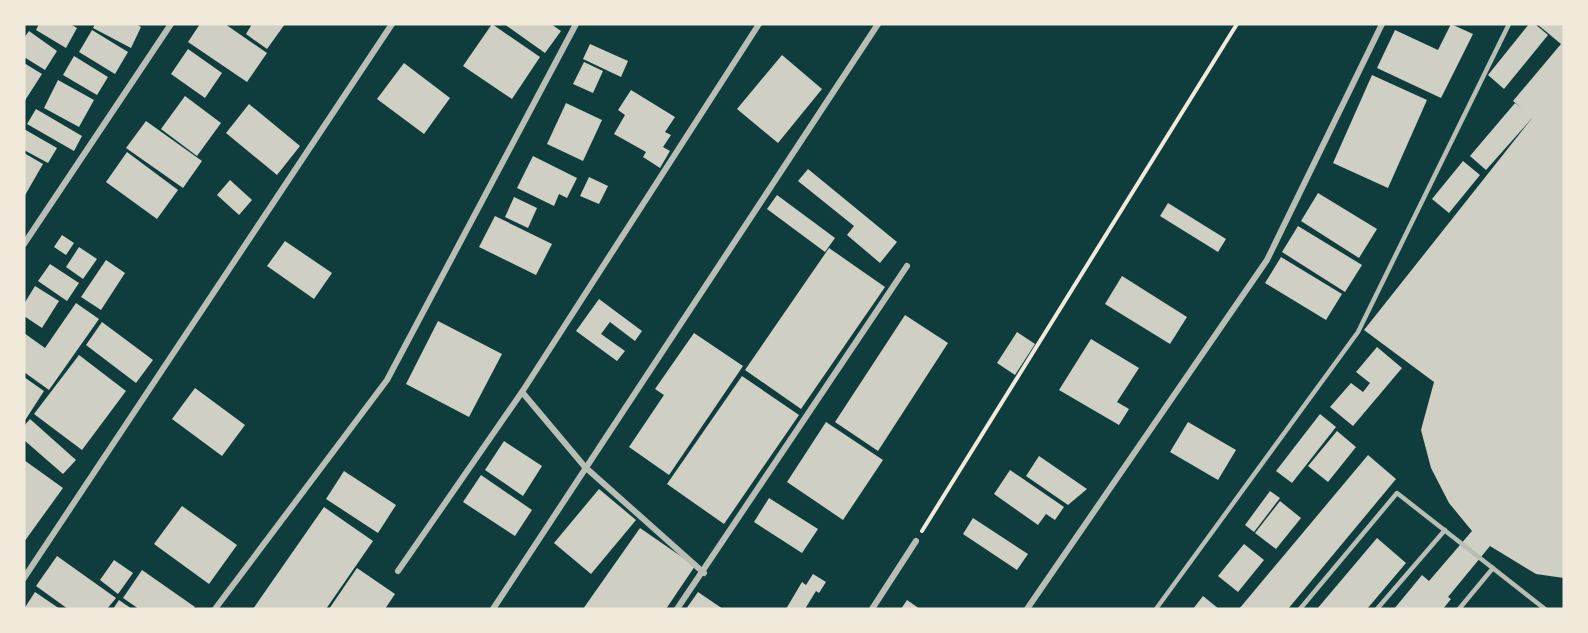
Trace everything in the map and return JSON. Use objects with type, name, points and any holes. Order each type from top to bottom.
[{"type":"street","points":[[24,244],[171,24]]},
{"type":"street","points":[[24,578],[392,24]]},
{"type":"street","points":[[215,609],[387,380],[576,24]]},
{"type":"street","points":[[398,571],[522,392],[759,24]]},
{"type":"street","points":[[504,609],[495,606],[878,24]]},
{"type":"street","points":[[1027,609],[1267,260],[1383,24]]},
{"type":"street","points":[[678,609],[906,266]]},
{"type":"street","points":[[522,392],[585,467],[704,573]]},
{"type":"street","points":[[872,609],[916,541]]},
{"type":"lane","points":[[1156,609],[1358,332],[1509,24]]},
{"type":"lane","points":[[1300,609],[1397,493],[1493,568],[1537,607],[1545,609]]},
{"type":"lane","points":[[1377,609],[1445,530]]},
{"type":"lane","points":[[1459,609],[1493,568]]},
{"type":"path","points":[[916,541],[1237,24]]},
{"type":"building","points":[[39,24],[70,24],[77,28],[66,48],[36,30]]},
{"type":"building","points":[[95,24],[136,24],[141,27],[131,48],[93,28]]},
{"type":"building","points":[[200,24],[225,24],[267,53],[247,82],[188,42]]},
{"type":"building","points":[[252,24],[285,24],[267,49],[246,34]]},
{"type":"building","points":[[492,24],[540,57],[512,99],[463,66]]},
{"type":"building","points":[[504,24],[551,24],[561,31],[545,53]]},
{"type":"building","points":[[1451,24],[1473,34],[1441,98],[1377,68],[1395,30],[1438,50]]},
{"type":"building","points":[[1529,24],[1535,24],[1548,35],[1504,89],[1488,75]]},
{"type":"building","points":[[1537,24],[1564,24],[1564,578],[1536,574],[1490,546],[1448,597],[1451,599],[1443,609],[1394,609],[1422,575],[1429,581],[1472,531],[1449,503],[1431,468],[1421,430],[1434,382],[1364,330],[1533,117],[1486,170],[1470,156],[1515,103],[1522,108],[1513,101],[1561,44]]},
{"type":"building","points":[[92,30],[128,52],[115,74],[79,52]]},
{"type":"building","points":[[29,31],[57,51],[45,70],[24,57],[24,38]]},
{"type":"building","points":[[590,44],[628,61],[621,77],[583,59]]},
{"type":"building","points":[[188,49],[222,73],[205,98],[171,74]]},
{"type":"building","points":[[782,55],[822,89],[778,143],[737,109]]},
{"type":"building","points":[[74,56],[108,77],[97,95],[63,75]]},
{"type":"building","points":[[584,62],[603,71],[593,93],[573,84]]},
{"type":"building","points":[[24,63],[42,74],[24,102]]},
{"type":"building","points":[[404,63],[450,98],[424,134],[377,99]]},
{"type":"building","points":[[1372,75],[1427,100],[1388,188],[1333,163]]},
{"type":"building","points":[[58,80],[94,100],[79,127],[44,108]]},
{"type":"building","points":[[631,90],[675,117],[665,132],[671,135],[663,147],[670,151],[660,168],[643,157],[646,152],[614,134],[625,115],[618,110]]},
{"type":"building","points":[[185,96],[221,123],[197,156],[161,129]]},
{"type":"building","points":[[566,103],[602,120],[583,161],[547,144]]},
{"type":"building","points":[[249,104],[300,146],[277,175],[226,133]]},
{"type":"building","points":[[36,109],[82,136],[74,151],[27,124]]},
{"type":"building","points":[[146,121],[202,161],[183,188],[126,148]]},
{"type":"building","points":[[24,129],[57,148],[48,163],[24,150]]},
{"type":"building","points":[[127,152],[178,190],[157,219],[106,182]]},
{"type":"building","points":[[24,153],[43,164],[24,197]]},
{"type":"building","points":[[533,156],[577,178],[567,198],[559,194],[554,206],[517,188]]},
{"type":"building","points":[[1463,161],[1480,175],[1449,213],[1432,199]]},
{"type":"building","points":[[808,169],[897,242],[880,263],[847,235],[854,226],[798,181]]},
{"type":"building","points":[[589,177],[608,186],[599,204],[580,196]]},
{"type":"building","points":[[230,180],[252,200],[239,215],[217,195]]},
{"type":"building","points":[[1318,193],[1377,229],[1359,258],[1301,221]]},
{"type":"building","points":[[777,195],[835,238],[825,252],[767,209]]},
{"type":"building","points":[[514,197],[537,208],[528,228],[505,217]]},
{"type":"building","points":[[1168,203],[1226,239],[1218,252],[1160,216]]},
{"type":"building","points":[[495,216],[552,244],[536,275],[479,247]]},
{"type":"building","points":[[1298,226],[1362,265],[1345,292],[1282,252]]},
{"type":"building","points":[[62,235],[74,243],[66,255],[54,247]]},
{"type":"building","points":[[285,241],[332,273],[314,299],[267,266]]},
{"type":"building","points":[[79,247],[97,259],[83,279],[66,267]]},
{"type":"building","points":[[829,248],[885,287],[801,409],[745,370]]},
{"type":"building","points":[[1281,257],[1342,294],[1326,320],[1265,283]]},
{"type":"building","points":[[106,260],[125,273],[101,310],[81,297]]},
{"type":"building","points":[[50,264],[79,283],[67,301],[38,281]]},
{"type":"building","points":[[1122,276],[1187,317],[1170,344],[1105,304]]},
{"type":"building","points":[[35,286],[59,301],[42,328],[24,316],[24,304]]},
{"type":"building","points":[[599,299],[642,331],[635,341],[610,322],[601,334],[625,351],[617,361],[576,331]]},
{"type":"building","points":[[76,303],[99,319],[49,390],[24,372],[24,333],[45,348]]},
{"type":"building","points":[[905,315],[948,343],[878,451],[835,422]]},
{"type":"building","points":[[438,321],[502,354],[469,417],[406,384]]},
{"type":"building","points":[[102,322],[153,360],[136,383],[86,345]]},
{"type":"building","points":[[1017,332],[1035,344],[1015,375],[997,363]]},
{"type":"building","points":[[694,333],[743,366],[669,475],[629,447],[664,395],[655,389]]},
{"type":"building","points":[[1091,339],[1139,368],[1117,402],[1129,409],[1119,425],[1059,390]]},
{"type":"building","points":[[1377,347],[1402,368],[1353,426],[1330,407],[1351,383],[1363,392],[1370,383],[1356,372]]},
{"type":"building","points":[[79,355],[126,391],[82,450],[34,414]]},
{"type":"building","points":[[742,376],[799,415],[724,524],[667,484]]},
{"type":"building","points":[[24,377],[44,391],[24,422]]},
{"type":"building","points":[[195,388],[245,425],[222,456],[172,419]]},
{"type":"building","points":[[1320,414],[1336,427],[1292,483],[1276,471]]},
{"type":"building","points":[[30,419],[76,460],[63,474],[24,440],[24,426]]},
{"type":"building","points":[[826,422],[883,460],[843,520],[787,482]]},
{"type":"building","points":[[1188,422],[1236,450],[1218,480],[1170,452]]},
{"type":"building","points":[[1337,431],[1356,447],[1328,482],[1308,466]]},
{"type":"building","points":[[504,441],[542,466],[523,496],[485,470]]},
{"type":"building","points":[[1368,455],[1396,479],[1288,609],[1239,609]]},
{"type":"building","points":[[1039,456],[1087,489],[1068,505],[1026,476]]},
{"type":"building","points":[[24,460],[63,488],[24,542]]},
{"type":"building","points":[[1010,470],[1064,507],[1055,520],[1046,514],[1038,525],[994,494]]},
{"type":"building","points":[[344,471],[396,505],[378,533],[326,499]]},
{"type":"building","points":[[481,475],[532,510],[515,536],[463,502]]},
{"type":"building","points":[[599,489],[636,520],[591,574],[554,543]]},
{"type":"building","points":[[1270,491],[1280,498],[1254,532],[1245,525]]},
{"type":"building","points":[[769,498],[818,529],[802,553],[754,522]]},
{"type":"building","points":[[1280,501],[1301,518],[1276,549],[1255,533]]},
{"type":"building","points":[[182,506],[237,545],[209,584],[154,544]]},
{"type":"building","points":[[324,507],[373,541],[326,609],[253,609]]},
{"type":"building","points":[[973,518],[1028,554],[1017,570],[963,534]]},
{"type":"building","points":[[640,528],[695,566],[666,609],[583,609]]},
{"type":"building","points":[[1377,538],[1406,563],[1367,609],[1317,609]]},
{"type":"building","points":[[1244,544],[1264,560],[1238,592],[1218,576]]},
{"type":"building","points":[[57,556],[116,598],[107,609],[68,609],[36,586]]},
{"type":"building","points":[[114,560],[133,573],[118,594],[100,580]]},
{"type":"building","points":[[357,568],[395,594],[385,609],[329,609]]},
{"type":"building","points":[[142,570],[195,607],[193,609],[139,609],[123,598]]},
{"type":"building","points":[[813,574],[826,582],[819,593],[816,591],[805,609],[786,609],[802,582],[806,585]]},
{"type":"building","points":[[35,592],[60,609],[24,609]]},
{"type":"building","points":[[698,592],[723,609],[686,609]]},
{"type":"building","points":[[1203,596],[1219,609],[1193,609]]},
{"type":"building","points":[[119,600],[132,609],[113,609]]},
{"type":"building","points":[[907,600],[920,609],[901,609]]}]
